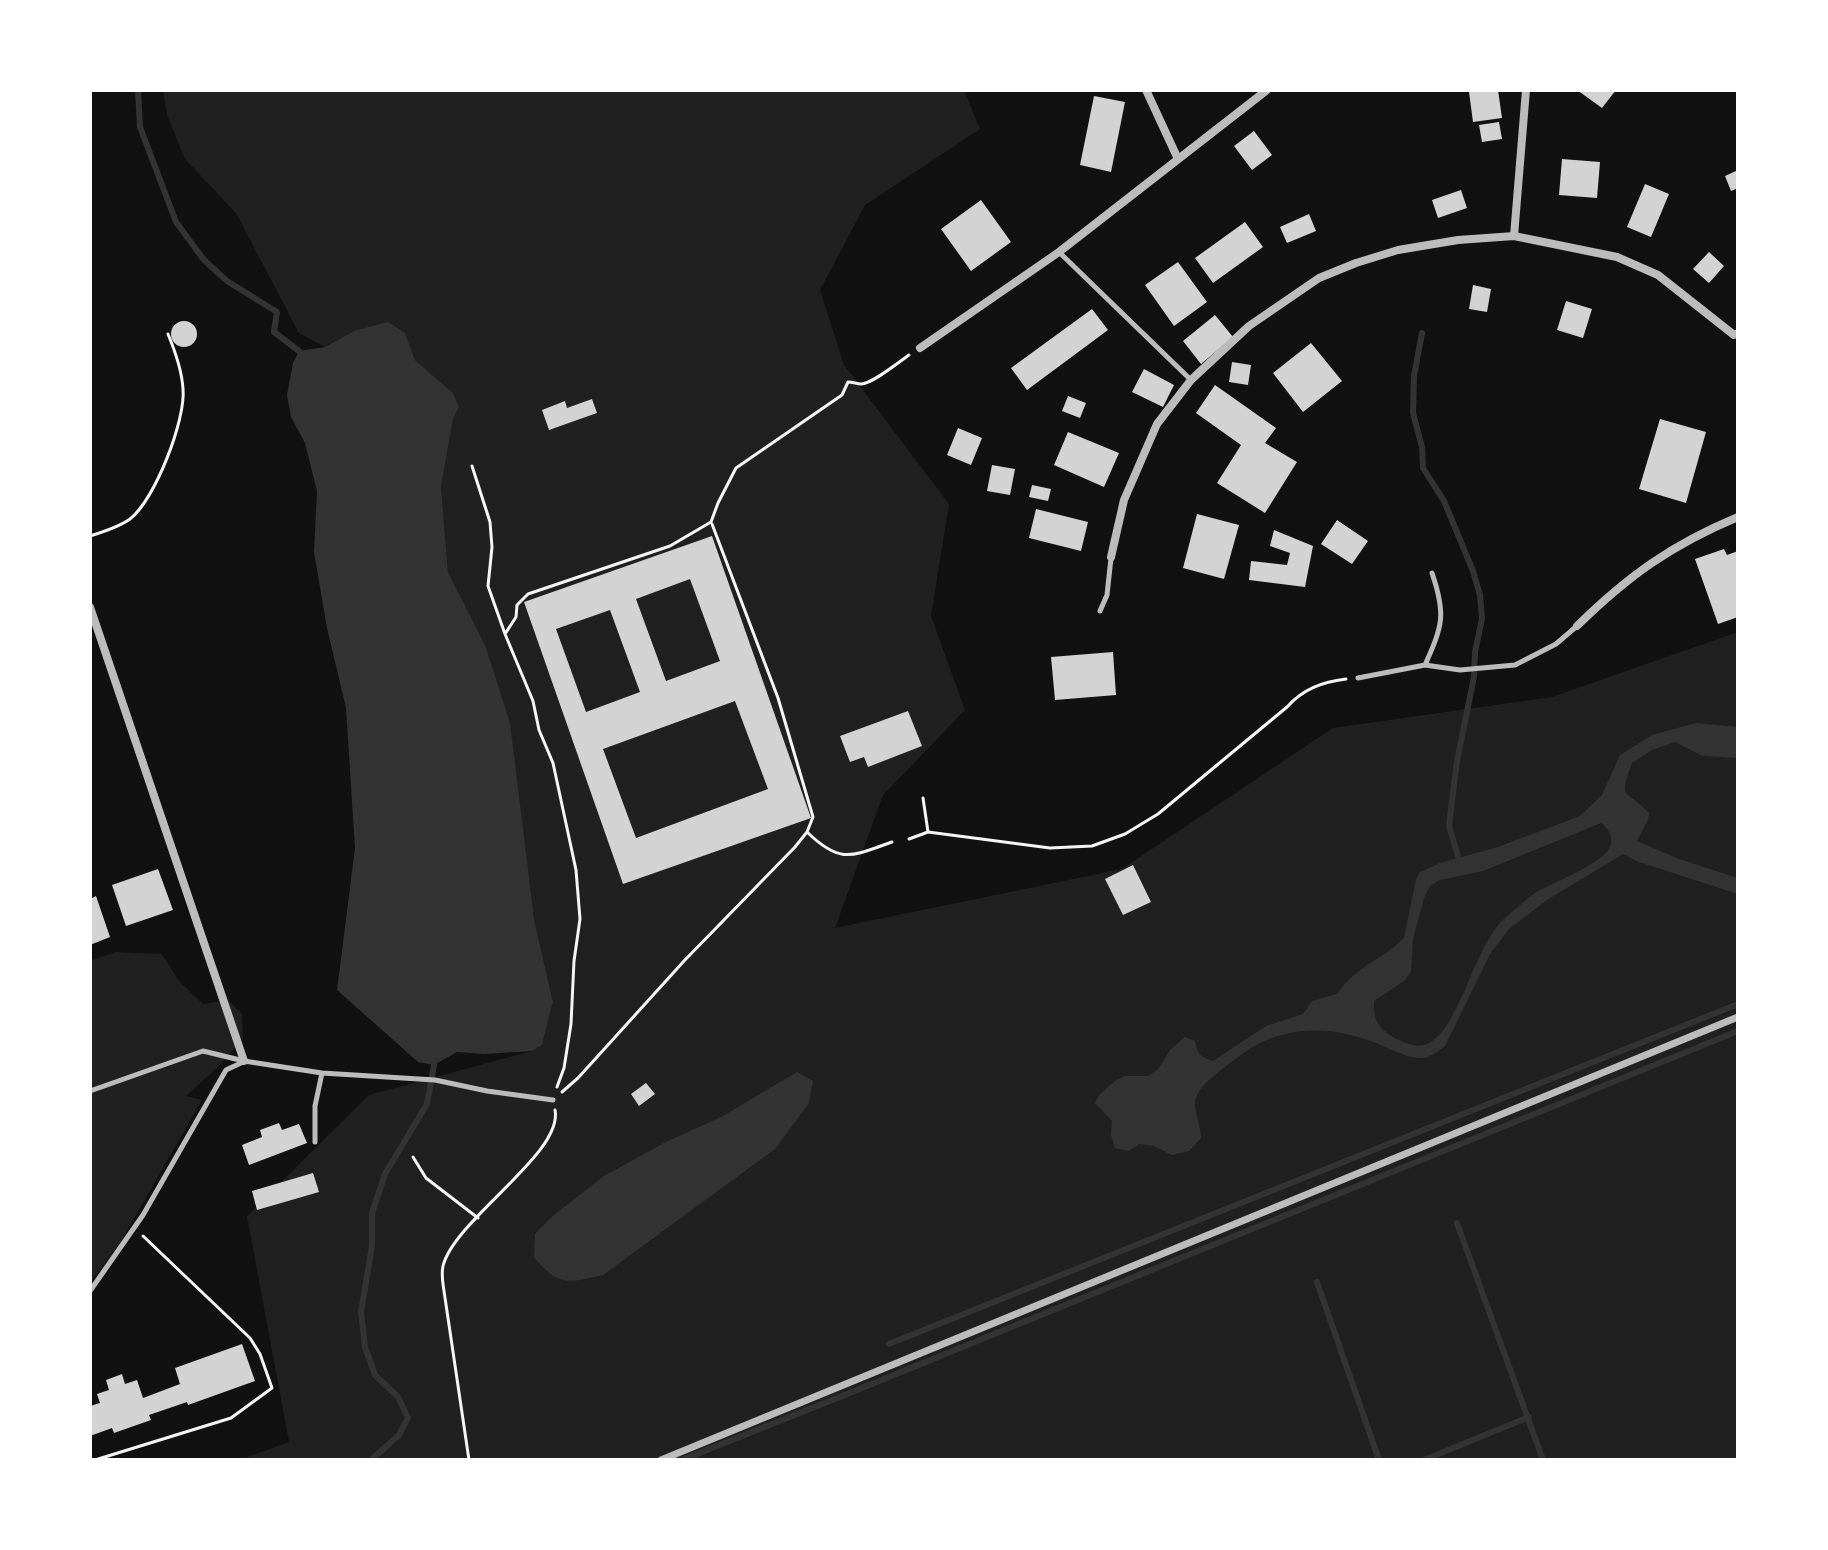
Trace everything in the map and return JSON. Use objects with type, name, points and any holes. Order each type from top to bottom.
[{"type":"street","points":[[1146,90],[1178,159]]},
{"type":"street","points":[[920,348],[1059,252],[1267,90]]},
{"type":"street","points":[[1514,236],[1526,90]]},
{"type":"street","points":[[1111,557],[1124,500],[1157,424],[1191,380],[1249,326],[1319,278],[1356,263],[1398,250],[1458,240],[1514,236],[1617,257],[1658,275],[1737,337]]},
{"type":"street","points":[[1577,626],[1631,577],[1674,547],[1738,517]]},
{"type":"street","points":[[90,607],[244,1061]]},
{"type":"street","points":[[661,1460],[1738,1017]]},
{"type":"lane","points":[[1059,252],[1191,380]]},
{"type":"lane","points":[[1100,611],[1107,595],[1111,557]]},
{"type":"lane","points":[[1425,665],[1436,640],[1442,609],[1432,573]]},
{"type":"lane","points":[[1358,678],[1425,665],[1482,670],[1515,665],[1556,644],[1577,626]]},
{"type":"lane","points":[[90,1091],[203,1051],[322,1073],[433,1080],[553,1100]]},
{"type":"lane","points":[[90,1291],[134,1228],[226,1070],[244,1061]]},
{"type":"lane","points":[[315,1142],[315,1106],[322,1073]]},
{"type":"path","points":[[90,536],[131,519],[154,491],[171,449],[184,391],[168,334]]},
{"type":"path","points":[[553,1100],[578,1078],[636,1012],[754,891],[807,832],[813,817],[778,698],[713,531],[711,522],[718,503],[736,468],[842,395],[848,382],[861,384],[870,381],[920,348]]},
{"type":"path","points":[[469,1460],[442,1267],[457,1240],[547,1140],[557,1117],[553,1100],[564,1068],[571,1024],[580,919],[576,870],[553,763],[539,730],[533,701],[488,586],[492,547],[490,522],[472,466]]},
{"type":"path","points":[[505,634],[516,617],[517,605],[528,594],[655,551],[711,522]]},
{"type":"path","points":[[909,839],[928,832],[1050,848],[1092,846],[1125,834],[1158,814],[1300,694],[1322,683],[1358,678]]},
{"type":"path","points":[[923,798],[928,832]]},
{"type":"path","points":[[807,832],[826,850],[852,856],[892,842]]},
{"type":"path","points":[[413,1157],[426,1178],[478,1218]]},
{"type":"path","points":[[95,1460],[231,1418],[272,1388],[260,1354],[250,1338],[134,1228]]},
{"type":"shaded area","points":[[163,90],[964,90],[980,129],[865,205],[820,290],[844,365],[949,504],[931,616],[965,710],[883,795],[835,928],[1122,869],[1333,728],[1552,697],[1738,632],[1738,1460],[239,1460],[289,1442],[247,1216],[369,1095],[532,1051],[542,1045],[553,1002],[534,919],[485,645],[448,572],[441,487],[453,419],[459,407],[453,393],[415,360],[405,333],[354,331],[325,347],[299,333],[236,213],[185,159],[167,115]]},
{"type":"shaded area","points":[[388,322],[405,333],[415,360],[453,393],[459,407],[453,419],[441,487],[448,572],[485,645],[510,723],[534,919],[553,1002],[542,1045],[532,1051],[457,1052],[434,1065],[418,1062],[337,990],[355,848],[346,708],[327,628],[314,552],[317,491],[305,443],[291,417],[287,395],[293,363],[299,351],[325,347],[354,331]]},
{"type":"shaded area","points":[[1696,723],[1738,727],[1738,758],[1703,756],[1675,742],[1652,750],[1632,763],[1625,789],[1649,813],[1637,841],[1679,859],[1738,878],[1738,894],[1623,854],[1547,900],[1509,929],[1490,954],[1445,1046],[1434,1054],[1423,1058],[1411,1057],[1358,1037],[1322,1031],[1304,1031],[1269,1039],[1219,1072],[1201,1089],[1195,1106],[1201,1138],[1189,1151],[1172,1155],[1154,1146],[1139,1144],[1129,1151],[1115,1148],[1111,1135],[1112,1121],[1095,1103],[1099,1095],[1116,1080],[1125,1076],[1148,1076],[1159,1068],[1170,1050],[1185,1037],[1195,1041],[1200,1054],[1213,1061],[1266,1026],[1303,1014],[1312,1001],[1337,994],[1353,976],[1404,938],[1420,872],[1580,816],[1602,795],[1620,755],[1652,735]],"holes":[[[1601,823],[1611,838],[1607,851],[1589,865],[1535,893],[1506,917],[1485,946],[1458,1005],[1439,1036],[1427,1044],[1411,1045],[1383,1030],[1376,1019],[1374,1001],[1405,980],[1411,972],[1413,939],[1430,886],[1440,880],[1483,871]]]},
{"type":"shaded area","points":[[116,952],[162,954],[179,981],[203,1004],[228,1000],[242,1014],[243,1039],[186,1096],[202,1100],[120,1243],[90,1283],[90,961]]},
{"type":"shaded area","points":[[797,1072],[813,1081],[809,1103],[775,1149],[603,1275],[573,1281],[557,1278],[534,1257],[535,1234],[555,1214],[604,1176],[664,1143],[723,1116]]},
{"type":"building","points":[[1498,90],[1502,118],[1473,122],[1469,92]]},
{"type":"building","points":[[1577,90],[1616,90],[1602,108]]},
{"type":"building","points":[[1094,96],[1125,102],[1111,172],[1080,165]]},
{"type":"building","points":[[1499,122],[1502,139],[1482,142],[1479,125]]},
{"type":"building","points":[[1254,131],[1272,155],[1252,170],[1234,146]]},
{"type":"building","points":[[1562,159],[1600,162],[1597,198],[1559,195]]},
{"type":"building","points":[[1738,170],[1738,188],[1731,191],[1725,176]]},
{"type":"building","points":[[1645,184],[1669,194],[1651,237],[1627,227]]},
{"type":"building","points":[[1461,190],[1467,208],[1438,218],[1432,200]]},
{"type":"building","points":[[981,200],[1011,242],[971,271],[941,229]]},
{"type":"building","points":[[1309,214],[1316,231],[1287,243],[1280,227]]},
{"type":"building","points":[[1245,222],[1263,247],[1213,283],[1195,258]]},
{"type":"building","points":[[1709,252],[1724,266],[1709,283],[1693,269]]},
{"type":"building","points":[[1178,262],[1207,302],[1174,326],[1145,285]]},
{"type":"building","points":[[1473,285],[1491,289],[1487,312],[1469,309]]},
{"type":"building","points":[[1566,301],[1592,309],[1583,338],[1557,330]]},
{"type":"building","points":[[1092,309],[1108,330],[1027,390],[1011,368]]},
{"type":"building","points":[[1215,315],[1233,337],[1201,364],[1183,341]]},
{"type":"building","points":[[184,321],[193,325],[197,334],[193,343],[184,347],[175,343],[171,334],[175,325]]},
{"type":"building","points":[[1311,343],[1342,381],[1303,412],[1273,373]]},
{"type":"building","points":[[1232,362],[1251,365],[1248,385],[1229,382]]},
{"type":"building","points":[[1144,369],[1174,385],[1163,407],[1132,392]]},
{"type":"building","points":[[1215,385],[1276,428],[1265,443],[1297,462],[1265,513],[1217,483],[1241,445],[1196,413]]},
{"type":"building","points":[[1068,396],[1086,403],[1080,418],[1062,411]]},
{"type":"building","points":[[592,399],[597,413],[549,430],[542,410],[565,401],[567,408]]},
{"type":"building","points":[[1660,419],[1706,432],[1686,503],[1639,489]]},
{"type":"building","points":[[958,428],[982,438],[971,465],[947,455]]},
{"type":"building","points":[[1068,432],[1119,453],[1104,487],[1054,465]]},
{"type":"building","points":[[992,465],[1015,469],[1010,495],[987,491]]},
{"type":"building","points":[[1032,485],[1051,489],[1048,501],[1029,497]]},
{"type":"building","points":[[1036,509],[1088,522],[1081,551],[1029,538]]},
{"type":"building","points":[[1197,514],[1239,525],[1224,579],[1183,568]]},
{"type":"building","points":[[1337,520],[1368,541],[1352,564],[1321,544]]},
{"type":"building","points":[[1274,530],[1313,546],[1305,587],[1249,580],[1251,561],[1287,565],[1290,553],[1270,546]]},
{"type":"building","points":[[712,536],[811,818],[623,884],[524,602]],"holes":[[[690,579],[720,661],[666,681],[636,599]],[[610,610],[640,692],[586,712],[556,629]],[[735,701],[768,789],[636,838],[603,749]]]},
{"type":"building","points":[[1724,549],[1727,555],[1738,551],[1738,617],[1718,624],[1695,559]]},
{"type":"building","points":[[1113,652],[1116,695],[1055,700],[1051,657]]},
{"type":"building","points":[[908,711],[922,746],[868,767],[864,757],[850,762],[840,736]]},
{"type":"building","points":[[1133,865],[1151,902],[1123,915],[1105,879]]},
{"type":"building","points":[[158,869],[173,910],[126,926],[112,885]]},
{"type":"building","points":[[96,896],[110,937],[90,945],[90,899]]},
{"type":"building","points":[[646,1083],[655,1094],[639,1106],[631,1094]]},
{"type":"building","points":[[279,1123],[282,1130],[299,1124],[307,1143],[249,1165],[242,1145],[262,1137],[260,1130]]},
{"type":"building","points":[[313,1173],[319,1192],[257,1210],[252,1191]]},
{"type":"building","points":[[242,1344],[255,1381],[149,1415],[151,1420],[114,1433],[112,1428],[90,1436],[90,1406],[100,1403],[97,1394],[109,1390],[106,1380],[122,1374],[125,1384],[137,1380],[143,1398],[180,1384],[175,1368]]},
{"type":"waterway","points":[[138,90],[140,127],[176,222],[204,260],[227,281],[277,312],[274,332],[299,351]]},
{"type":"waterway","points":[[1422,333],[1414,376],[1413,413],[1422,447],[1423,468],[1444,501],[1473,571],[1480,595],[1482,619],[1449,826],[1458,856]]},
{"type":"waterway","points":[[889,1344],[1738,1004]]},
{"type":"waterway","points":[[682,1460],[1738,1031]]},
{"type":"waterway","points":[[371,1460],[399,1435],[408,1418],[398,1397],[375,1375],[365,1347],[361,1312],[372,1246],[372,1213],[385,1174],[427,1104],[434,1065]]},
{"type":"waterway","points":[[1457,1223],[1543,1460]]},
{"type":"waterway","points":[[1317,1282],[1379,1460]]},
{"type":"waterway","points":[[1424,1460],[1529,1417]]}]
